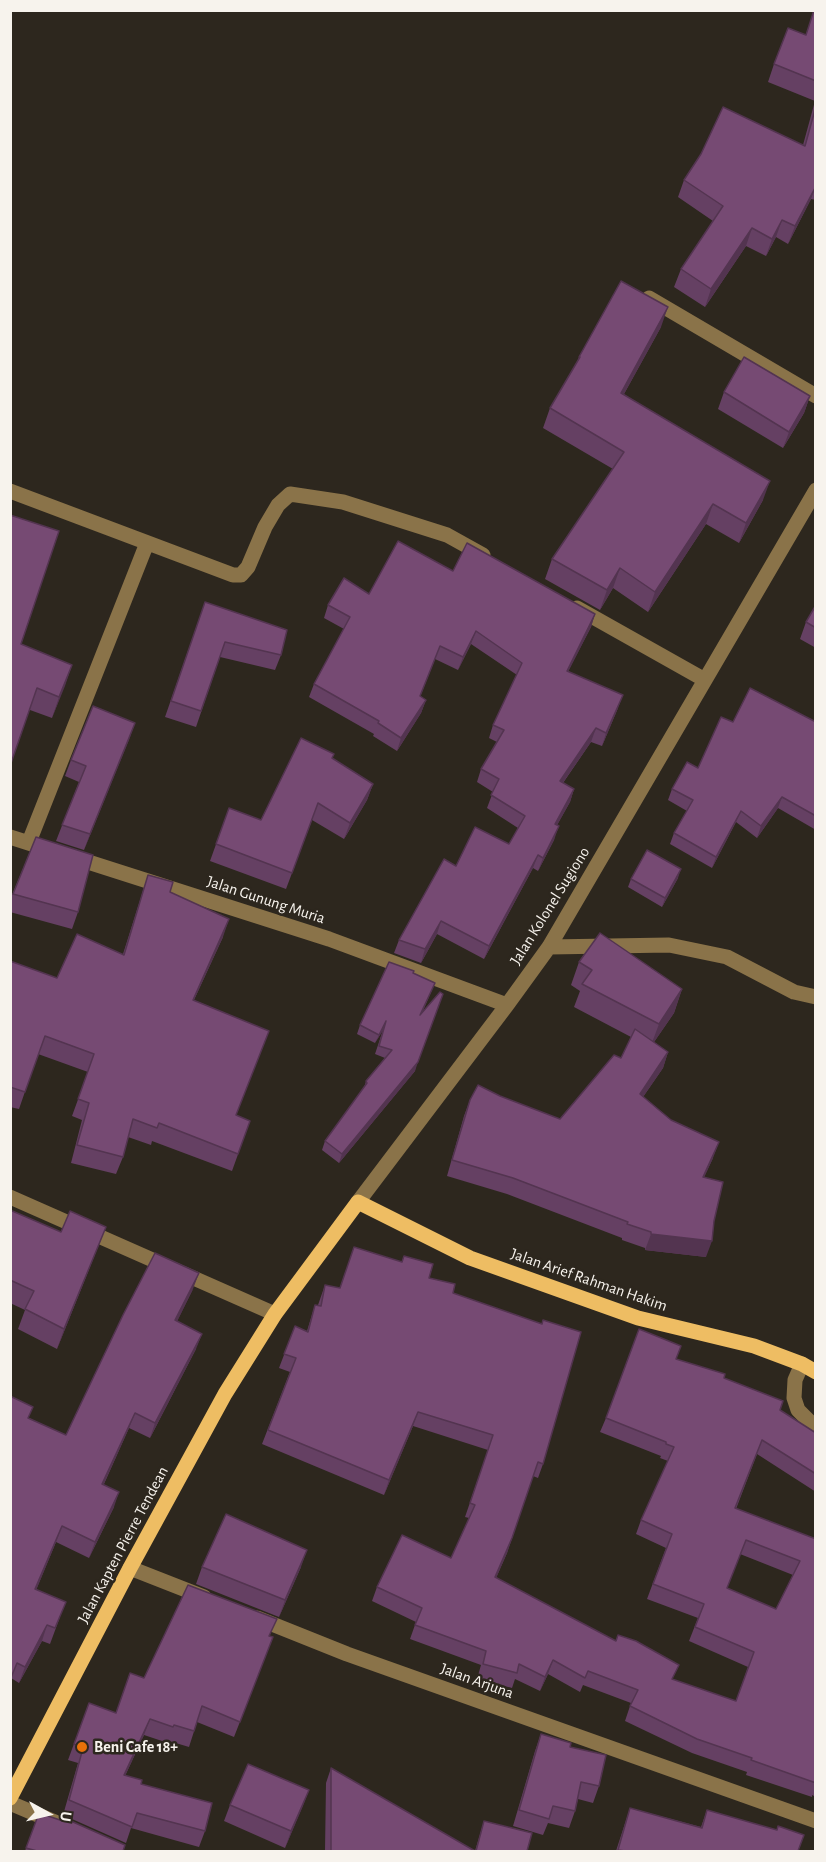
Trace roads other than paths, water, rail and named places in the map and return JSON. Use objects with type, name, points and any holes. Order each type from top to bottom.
[{"type":"main road","name":"Jalan Kolonel Sugiono","points":[[275,1314],[358,1202]]},
{"type":"main road","name":"Jalan Arief Rahman Hakim","points":[[358,1202],[470,1258],[638,1318],[754,1346],[802,1364],[816,1372]]},
{"type":"main road","name":"Jalan Kapten Pierre Tendean","points":[[10,1798],[130,1568],[225,1394],[275,1314]]},
{"type":"street","points":[[636,290],[816,396]]},
{"type":"street","name":"Jalan Kolonel Sugiono","points":[[358,1202],[549,947],[816,490]]},
{"type":"street","points":[[10,491],[233,576],[241,575],[248,567],[278,505],[290,494],[343,502],[447,535],[499,564]]},
{"type":"street","points":[[16,842],[147,543]]},
{"type":"street","points":[[561,599],[705,680]]},
{"type":"street","name":"Jalan Gunung Muria","points":[[16,842],[329,939],[507,1005]]},
{"type":"street","points":[[549,947],[669,945],[727,957],[794,992],[816,997]]},
{"type":"street","points":[[10,1197],[275,1314]]},
{"type":"street","points":[[802,1364],[795,1380],[794,1398],[798,1410],[816,1428]]},
{"type":"street","points":[[130,1568],[217,1602]]},
{"type":"street","name":"Jalan Arjuna","points":[[238,1611],[346,1654],[816,1821]]},
{"type":"street","points":[[10,1803],[72,1830]]},
{"type":"place","name":"Beni Cafe 18+","points":[[82,1747]]}]
